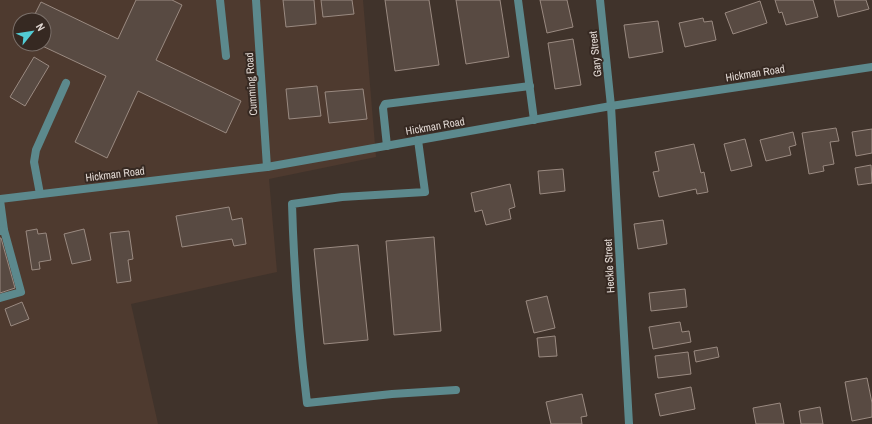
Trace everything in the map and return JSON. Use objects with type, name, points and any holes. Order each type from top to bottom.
[{"type":"street","points":[[220,0],[226,56]]},
{"type":"street","name":"Cumming Road","points":[[256,0],[267,167]]},
{"type":"street","points":[[518,0],[534,120]]},
{"type":"street","name":"Gary Street","points":[[600,0],[611,106]]},
{"type":"street","name":"Hickman Road","points":[[0,200],[267,167],[611,106],[872,67]]},
{"type":"street","points":[[40,194],[34,162],[36,150],[66,83]]},
{"type":"street","points":[[387,146],[383,108],[384,104],[530,86]]},
{"type":"street","name":"Heckle Street","points":[[611,106],[629,424]]},
{"type":"street","points":[[418,140],[425,192],[342,197],[292,204],[293,250],[301,353],[307,403],[392,394],[456,390]]},
{"type":"street","points":[[0,200],[2,231],[21,292],[0,298]]},
{"type":"shaded area","points":[[0,0],[363,0],[376,157],[269,179],[277,272],[131,304],[158,424],[0,424]]},
{"type":"building","points":[[136,0],[172,0],[182,5],[156,60],[241,101],[226,133],[138,91],[107,158],[75,142],[106,76],[52,51],[52,12],[36,12],[41,2],[118,39]]},
{"type":"building","points":[[283,0],[314,0],[316,24],[286,27]]},
{"type":"building","points":[[321,0],[352,0],[354,14],[323,17]]},
{"type":"building","points":[[385,0],[429,0],[439,65],[395,71]]},
{"type":"building","points":[[456,0],[500,0],[509,57],[466,64]]},
{"type":"building","points":[[540,0],[567,0],[573,27],[547,33]]},
{"type":"building","points":[[775,0],[813,0],[818,17],[786,25],[782,12],[779,13]]},
{"type":"building","points":[[834,0],[866,0],[869,9],[838,17]]},
{"type":"building","points":[[760,1],[767,23],[733,34],[725,13]]},
{"type":"building","points":[[703,18],[704,22],[712,21],[716,40],[685,47],[679,23]]},
{"type":"building","points":[[658,21],[663,52],[629,58],[624,25]]},
{"type":"building","points":[[573,39],[581,85],[555,89],[548,43]]},
{"type":"building","points":[[34,57],[49,66],[25,106],[10,97]]},
{"type":"building","points":[[317,86],[321,116],[289,119],[286,89]]},
{"type":"building","points":[[363,89],[367,119],[329,123],[325,92]]},
{"type":"building","points":[[836,128],[839,141],[830,142],[834,164],[823,166],[824,171],[809,174],[802,133]]},
{"type":"building","points":[[872,129],[872,153],[856,156],[852,132]]},
{"type":"building","points":[[793,132],[796,145],[789,147],[791,155],[766,161],[760,140]]},
{"type":"building","points":[[745,139],[752,166],[731,171],[724,144]]},
{"type":"building","points":[[694,144],[701,173],[704,172],[708,192],[697,194],[696,189],[659,197],[653,172],[659,171],[655,152]]},
{"type":"building","points":[[871,165],[872,183],[858,185],[855,168]]},
{"type":"building","points":[[563,169],[565,191],[540,194],[538,171]]},
{"type":"building","points":[[510,184],[515,207],[509,209],[511,219],[486,225],[482,210],[475,212],[471,193]]},
{"type":"building","points":[[229,207],[232,220],[242,218],[246,244],[234,246],[232,239],[182,247],[176,216]]},
{"type":"building","points":[[663,220],[667,244],[638,249],[634,224]]},
{"type":"building","points":[[37,229],[38,234],[46,233],[51,260],[39,262],[40,269],[32,270],[26,231]]},
{"type":"building","points":[[84,229],[91,260],[72,264],[64,234]]},
{"type":"building","points":[[129,231],[133,259],[128,260],[131,281],[117,283],[110,233]]},
{"type":"building","points":[[434,237],[441,331],[394,335],[386,241]]},
{"type":"building","points":[[0,238],[15,288],[0,293]]},
{"type":"building","points":[[358,245],[368,340],[324,344],[314,249]]},
{"type":"building","points":[[685,289],[687,307],[651,311],[649,293]]},
{"type":"building","points":[[547,296],[555,328],[534,333],[526,301]]},
{"type":"building","points":[[22,302],[29,319],[11,326],[5,309]]},
{"type":"building","points":[[680,322],[682,332],[689,331],[691,342],[653,349],[649,327]]},
{"type":"building","points":[[555,336],[557,356],[539,357],[537,338]]},
{"type":"building","points":[[717,347],[719,357],[696,362],[694,351]]},
{"type":"building","points":[[688,352],[691,374],[658,378],[655,356]]},
{"type":"building","points":[[867,378],[872,403],[872,417],[852,421],[845,382]]},
{"type":"building","points":[[691,387],[695,409],[660,416],[655,394]]},
{"type":"building","points":[[582,394],[587,416],[581,417],[582,424],[551,424],[546,402]]},
{"type":"building","points":[[780,403],[784,424],[756,424],[753,408]]},
{"type":"building","points":[[820,407],[823,424],[801,424],[799,411]]}]
